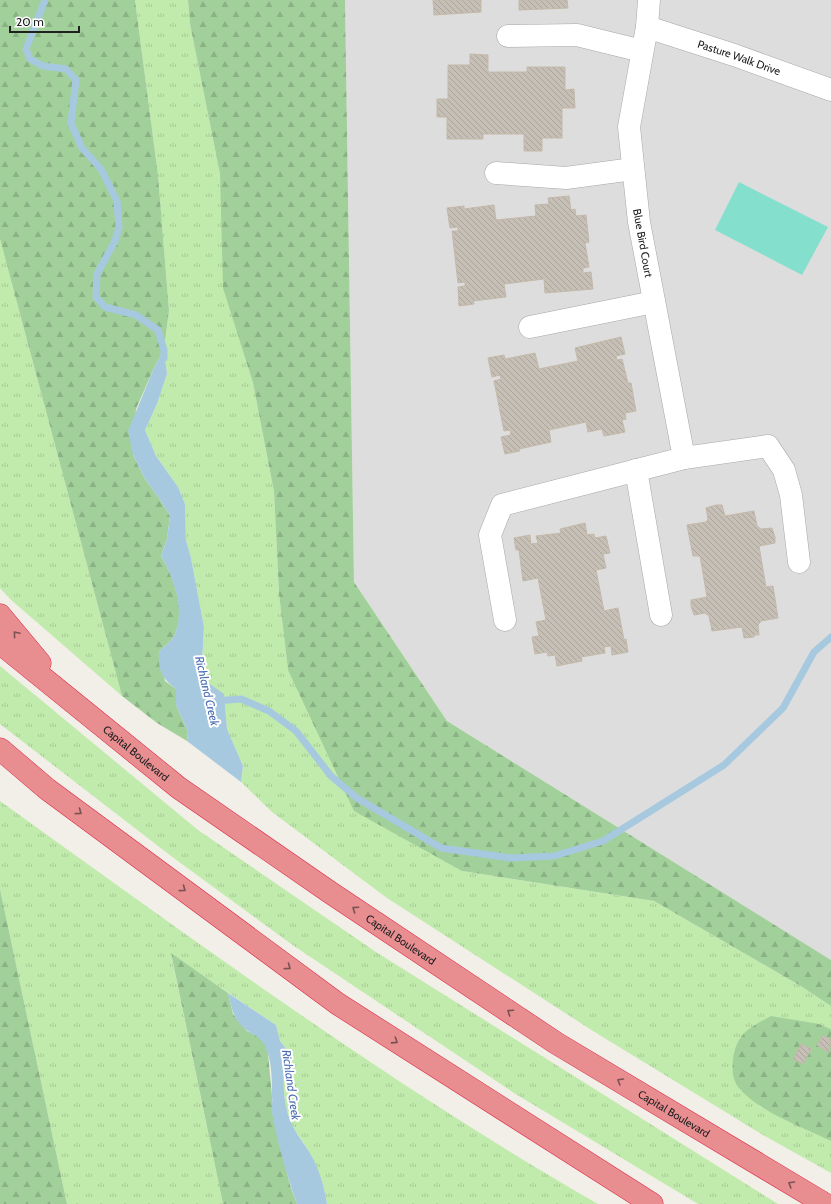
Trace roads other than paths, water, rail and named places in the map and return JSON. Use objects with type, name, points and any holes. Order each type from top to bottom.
[{"type":"highway","points":[[0,615],[77,707]]},
{"type":"highway","name":"Capital Boulevard","points":[[0,643],[77,707],[179,788],[556,1043],[825,1204]]},
{"type":"highway","points":[[0,749],[47,789],[338,1004],[652,1204]]},
{"type":"highway","points":[[0,763],[47,789]]},
{"type":"street","name":"Blue Bird Court","points":[[649,0],[647,27],[628,127],[639,222],[684,458]]},
{"type":"street","name":"Pasture Walk Drive","points":[[647,27],[734,55],[831,90]]},
{"type":"street","points":[[508,36],[577,35],[642,51]]},
{"type":"street","points":[[496,173],[566,178],[633,169]]},
{"type":"street","points":[[530,328],[654,302]]},
{"type":"street","points":[[505,620],[490,534],[502,505],[684,458],[768,446],[784,470],[791,495],[799,562]]},
{"type":"street","points":[[636,470],[662,615]]},
{"type":"water","points":[[164,350],[167,374],[157,404],[145,430],[156,456],[178,487],[185,504],[186,540],[191,558],[204,627],[202,662],[207,682],[224,694],[227,729],[243,766],[241,782],[187,741],[188,732],[176,705],[176,689],[164,677],[159,664],[159,652],[174,636],[179,616],[179,606],[174,584],[161,556],[167,539],[170,516],[145,479],[133,455],[128,431],[154,368]]},
{"type":"water","points":[[228,993],[276,1025],[280,1041],[288,1051],[284,1077],[284,1095],[287,1112],[293,1127],[317,1167],[327,1204],[297,1204],[274,1123],[270,1062],[267,1051],[265,1045],[259,1038],[244,1028],[237,1021]]},
{"type":"waterway","name":"Richland Creek","points":[[45,0],[26,49],[30,59],[43,66],[66,69],[76,80],[71,123],[82,148],[101,169],[117,201],[119,227],[115,241],[97,274],[96,297],[105,307],[136,315],[158,330],[164,350],[164,358]]},
{"type":"waterway","points":[[215,701],[241,699],[269,711],[296,731],[331,776],[357,798],[441,848],[511,858],[554,856],[603,841],[724,765],[783,708],[814,652],[831,637]]}]
